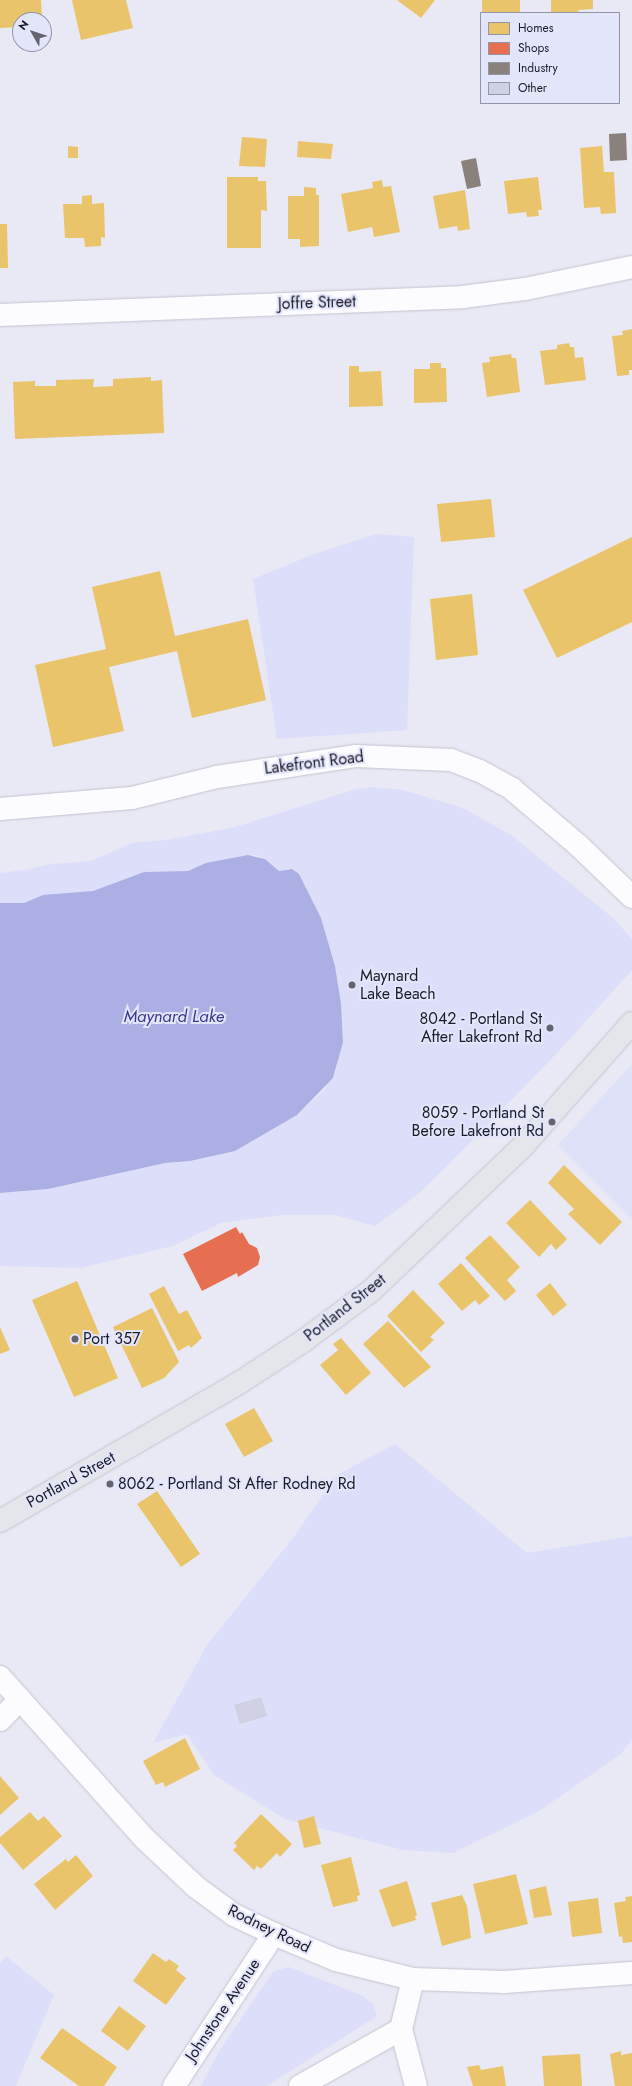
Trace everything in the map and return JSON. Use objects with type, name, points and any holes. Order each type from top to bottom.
[{"type":"main road","name":"Portland Street","points":[[0,1520],[239,1383],[302,1342],[372,1290],[523,1146],[632,1023]]},
{"type":"street","name":"Joffre Street","points":[[0,315],[463,297],[525,289],[632,267]]},
{"type":"street","name":"Lakefront Road","points":[[0,809],[132,798],[217,776],[356,756],[451,760],[480,771],[512,789],[578,845],[632,897]]},
{"type":"street","name":"Rodney Road","points":[[0,1678],[145,1839],[196,1887],[234,1915],[274,1934],[336,1960],[413,1979],[504,1982],[632,1973]]},
{"type":"street","points":[[0,1720],[20,1699]]},
{"type":"street","name":"Johnstone Avenue","points":[[174,2086],[274,1934]]},
{"type":"street","points":[[413,1979],[401,2029],[416,2086]]},
{"type":"street","points":[[300,2086],[401,2029]]},
{"type":"shaded area","points":[[377,534],[414,537],[407,730],[277,739],[253,579],[317,553]]},
{"type":"shaded area","points":[[372,787],[403,790],[463,808],[511,835],[614,919],[632,939],[632,970],[559,1051],[448,1165],[416,1196],[375,1226],[335,1215],[282,1215],[221,1223],[173,1246],[80,1268],[0,1266],[0,1193],[48,1189],[165,1163],[190,1161],[235,1151],[297,1115],[324,1090],[335,1074],[343,1036],[335,966],[321,918],[299,874],[288,869],[279,871],[265,859],[256,855],[206,863],[188,871],[144,872],[93,891],[24,903],[0,903],[0,873],[25,870],[52,864],[91,861],[132,843],[165,840],[232,828],[356,789]]},
{"type":"shaded area","points":[[632,1064],[632,1219],[558,1145]]},
{"type":"shaded area","points":[[395,1444],[527,1553],[632,1536],[632,1739],[621,1754],[539,1811],[453,1853],[403,1850],[285,1819],[214,1775],[187,1734],[153,1743],[207,1645],[293,1538],[337,1475]]},
{"type":"shaded area","points":[[6,1956],[54,1995],[16,2086],[0,2086],[0,1963]]},
{"type":"shaded area","points":[[289,1967],[363,1996],[373,2004],[377,2016],[267,2086],[201,2086],[219,2051],[274,1971]]},
{"type":"water","name":"Maynard Lake","points":[[248,855],[265,859],[279,871],[292,869],[299,874],[321,918],[335,966],[341,1004],[343,1042],[333,1078],[297,1115],[235,1151],[190,1161],[165,1163],[48,1189],[0,1193],[0,903],[24,903],[43,895],[93,891],[144,872],[188,871],[206,863]]},
{"type":"building: Homes","points":[[0,0],[41,0],[42,12],[12,12],[12,27],[0,28]]},
{"type":"building: Homes","points":[[72,0],[126,0],[133,28],[81,40]]},
{"type":"building: Homes","points":[[397,0],[435,0],[421,18]]},
{"type":"building: Homes","points":[[482,0],[520,0],[520,12],[482,12]]},
{"type":"building: Homes","points":[[551,0],[593,0],[593,9],[578,10],[579,12],[551,12]]},
{"type":"building: Homes","points":[[242,137],[267,139],[265,167],[239,166]]},
{"type":"building: Homes","points":[[298,141],[333,144],[331,159],[297,157]]},
{"type":"building: Homes","points":[[68,146],[78,147],[78,158],[68,158]]},
{"type":"building: Homes","points":[[602,146],[604,172],[614,172],[616,213],[601,214],[600,207],[584,208],[580,148]]},
{"type":"building: Homes","points":[[227,177],[258,177],[258,181],[266,181],[267,211],[261,210],[261,248],[227,248]]},
{"type":"building: Homes","points":[[538,177],[542,210],[538,210],[539,216],[527,217],[526,212],[508,214],[504,181]]},
{"type":"building: Homes","points":[[382,180],[383,187],[391,186],[400,232],[374,237],[372,227],[348,232],[341,194],[373,188],[372,182]]},
{"type":"building: Homes","points":[[304,187],[316,188],[316,195],[319,195],[319,246],[300,247],[300,239],[288,239],[288,196],[304,196]]},
{"type":"building: Homes","points":[[465,190],[470,229],[458,231],[457,226],[439,229],[433,196]]},
{"type":"building: Homes","points":[[92,195],[92,204],[104,203],[105,238],[101,237],[101,246],[85,247],[84,238],[65,238],[63,204],[82,204],[82,196]]},
{"type":"building: Homes","points":[[0,224],[7,224],[8,268],[0,268]]},
{"type":"building: Homes","points":[[632,329],[632,370],[629,370],[629,375],[617,376],[612,336],[623,335],[622,331]]},
{"type":"building: Homes","points":[[569,343],[570,347],[574,347],[575,358],[583,357],[586,380],[545,385],[540,351],[557,349],[557,345]]},
{"type":"building: Homes","points":[[511,354],[512,358],[516,358],[520,392],[487,397],[482,363],[490,362],[489,357]]},
{"type":"building: Homes","points":[[430,363],[441,363],[441,368],[446,368],[447,402],[414,403],[414,369],[430,369]]},
{"type":"building: Homes","points":[[349,366],[359,366],[359,372],[381,371],[383,406],[349,407]]},
{"type":"building: Homes","points":[[151,377],[151,381],[162,380],[164,433],[15,439],[13,382],[35,381],[35,386],[56,386],[56,380],[94,379],[93,387],[113,386],[113,379]]},
{"type":"building: Homes","points":[[491,499],[495,537],[441,542],[437,504]]},
{"type":"building: Homes","points":[[632,537],[632,622],[557,658],[523,590]]},
{"type":"building: Homes","points":[[160,571],[175,636],[248,619],[266,700],[192,718],[177,651],[109,667],[124,731],[53,747],[35,665],[106,649],[92,587]]},
{"type":"building: Homes","points":[[472,594],[478,655],[436,660],[430,599]]},
{"type":"building: Homes","points":[[564,1165],[622,1222],[600,1245],[568,1214],[574,1209],[548,1183]]},
{"type":"building: Homes","points":[[530,1200],[567,1239],[556,1250],[551,1244],[539,1257],[506,1223]]},
{"type":"building: Homes","points":[[490,1235],[520,1267],[507,1280],[516,1291],[505,1301],[465,1258]]},
{"type":"building: Homes","points":[[461,1263],[490,1296],[479,1305],[475,1300],[462,1311],[438,1284]]},
{"type":"building: Homes","name":"Port 357","points":[[77,1281],[118,1378],[74,1397],[32,1300]]},
{"type":"building: Homes","points":[[550,1283],[567,1305],[553,1316],[536,1295]]},
{"type":"building: Homes","points":[[164,1286],[179,1314],[187,1310],[202,1338],[191,1348],[189,1345],[178,1351],[149,1294]]},
{"type":"building: Homes","points":[[413,1290],[445,1323],[430,1337],[434,1340],[421,1352],[387,1316]]},
{"type":"building: Homes","points":[[152,1308],[179,1362],[164,1378],[142,1388],[113,1327]]},
{"type":"building: Homes","points":[[388,1321],[431,1367],[404,1388],[363,1344]]},
{"type":"building: Homes","points":[[0,1327],[10,1350],[0,1354]]},
{"type":"building: Homes","points":[[341,1338],[371,1373],[346,1395],[320,1365],[338,1350],[333,1344]]},
{"type":"building: Homes","points":[[254,1408],[273,1441],[244,1457],[225,1424]]},
{"type":"building: Homes","points":[[157,1491],[200,1554],[181,1567],[137,1504]]},
{"type":"building: Homes","points":[[185,1738],[200,1769],[165,1787],[163,1782],[156,1785],[143,1761]]},
{"type":"building: Homes","points":[[0,1776],[19,1798],[0,1815]]},
{"type":"building: Homes","points":[[30,1812],[38,1821],[44,1816],[62,1836],[23,1870],[0,1843],[0,1837]]},
{"type":"building: Homes","points":[[261,1814],[292,1844],[280,1857],[277,1853],[261,1869],[257,1866],[254,1870],[233,1850],[237,1846],[234,1843]]},
{"type":"building: Homes","points":[[314,1816],[321,1844],[304,1848],[298,1821]]},
{"type":"building: Homes","points":[[76,1855],[93,1876],[55,1910],[34,1884],[66,1859],[68,1862]]},
{"type":"building: Homes","points":[[351,1857],[360,1895],[357,1896],[358,1901],[333,1907],[321,1865]]},
{"type":"building: Homes","points":[[516,1874],[528,1924],[485,1934],[473,1884]]},
{"type":"building: Homes","points":[[407,1881],[417,1915],[415,1916],[416,1920],[392,1927],[379,1890]]},
{"type":"building: Homes","points":[[546,1886],[552,1915],[534,1918],[529,1890]]},
{"type":"building: Homes","points":[[462,1895],[467,1906],[471,1938],[442,1946],[431,1903]]},
{"type":"building: Homes","points":[[632,1896],[632,1942],[623,1943],[622,1936],[619,1937],[614,1903],[626,1901],[625,1897]]},
{"type":"building: Homes","points":[[598,1898],[602,1933],[572,1937],[568,1902]]},
{"type":"building: Homes","points":[[153,1953],[166,1962],[169,1959],[179,1966],[176,1970],[186,1978],[166,2005],[133,1981]]},
{"type":"building: Homes","points":[[119,2006],[146,2026],[128,2051],[101,2031]]},
{"type":"building: Homes","points":[[62,2028],[117,2067],[104,2086],[79,2086],[40,2058]]},
{"type":"building: Homes","points":[[621,2051],[621,2055],[632,2053],[632,2086],[615,2086],[610,2054]]},
{"type":"building: Homes","points":[[580,2054],[582,2086],[544,2086],[542,2056]]},
{"type":"building: Homes","points":[[479,2065],[481,2070],[503,2066],[506,2086],[473,2086],[467,2067]]},
{"type":"building: Shops","points":[[236,1227],[240,1234],[242,1232],[249,1244],[257,1248],[260,1257],[258,1265],[238,1277],[237,1273],[202,1291],[183,1254]]},
{"type":"building: Industry","points":[[626,133],[627,160],[610,161],[609,134]]},
{"type":"building: Industry","points":[[476,158],[481,186],[467,189],[461,161]]},
{"type":"building: Other","points":[[261,1697],[267,1716],[240,1724],[234,1705]]},
{"type":"place","name":"Maynard Lake Beach","points":[[352,985]]},
{"type":"place","name":"8042 - Portland St After Lakefront Rd","points":[[550,1028]]},
{"type":"place","name":"8059 - Portland St Before Lakefront Rd","points":[[552,1122]]},
{"type":"place","name":"Port 357","points":[[75,1339]]},
{"type":"place","name":"8062 - Portland St After Rodney Rd","points":[[110,1484]]}]
